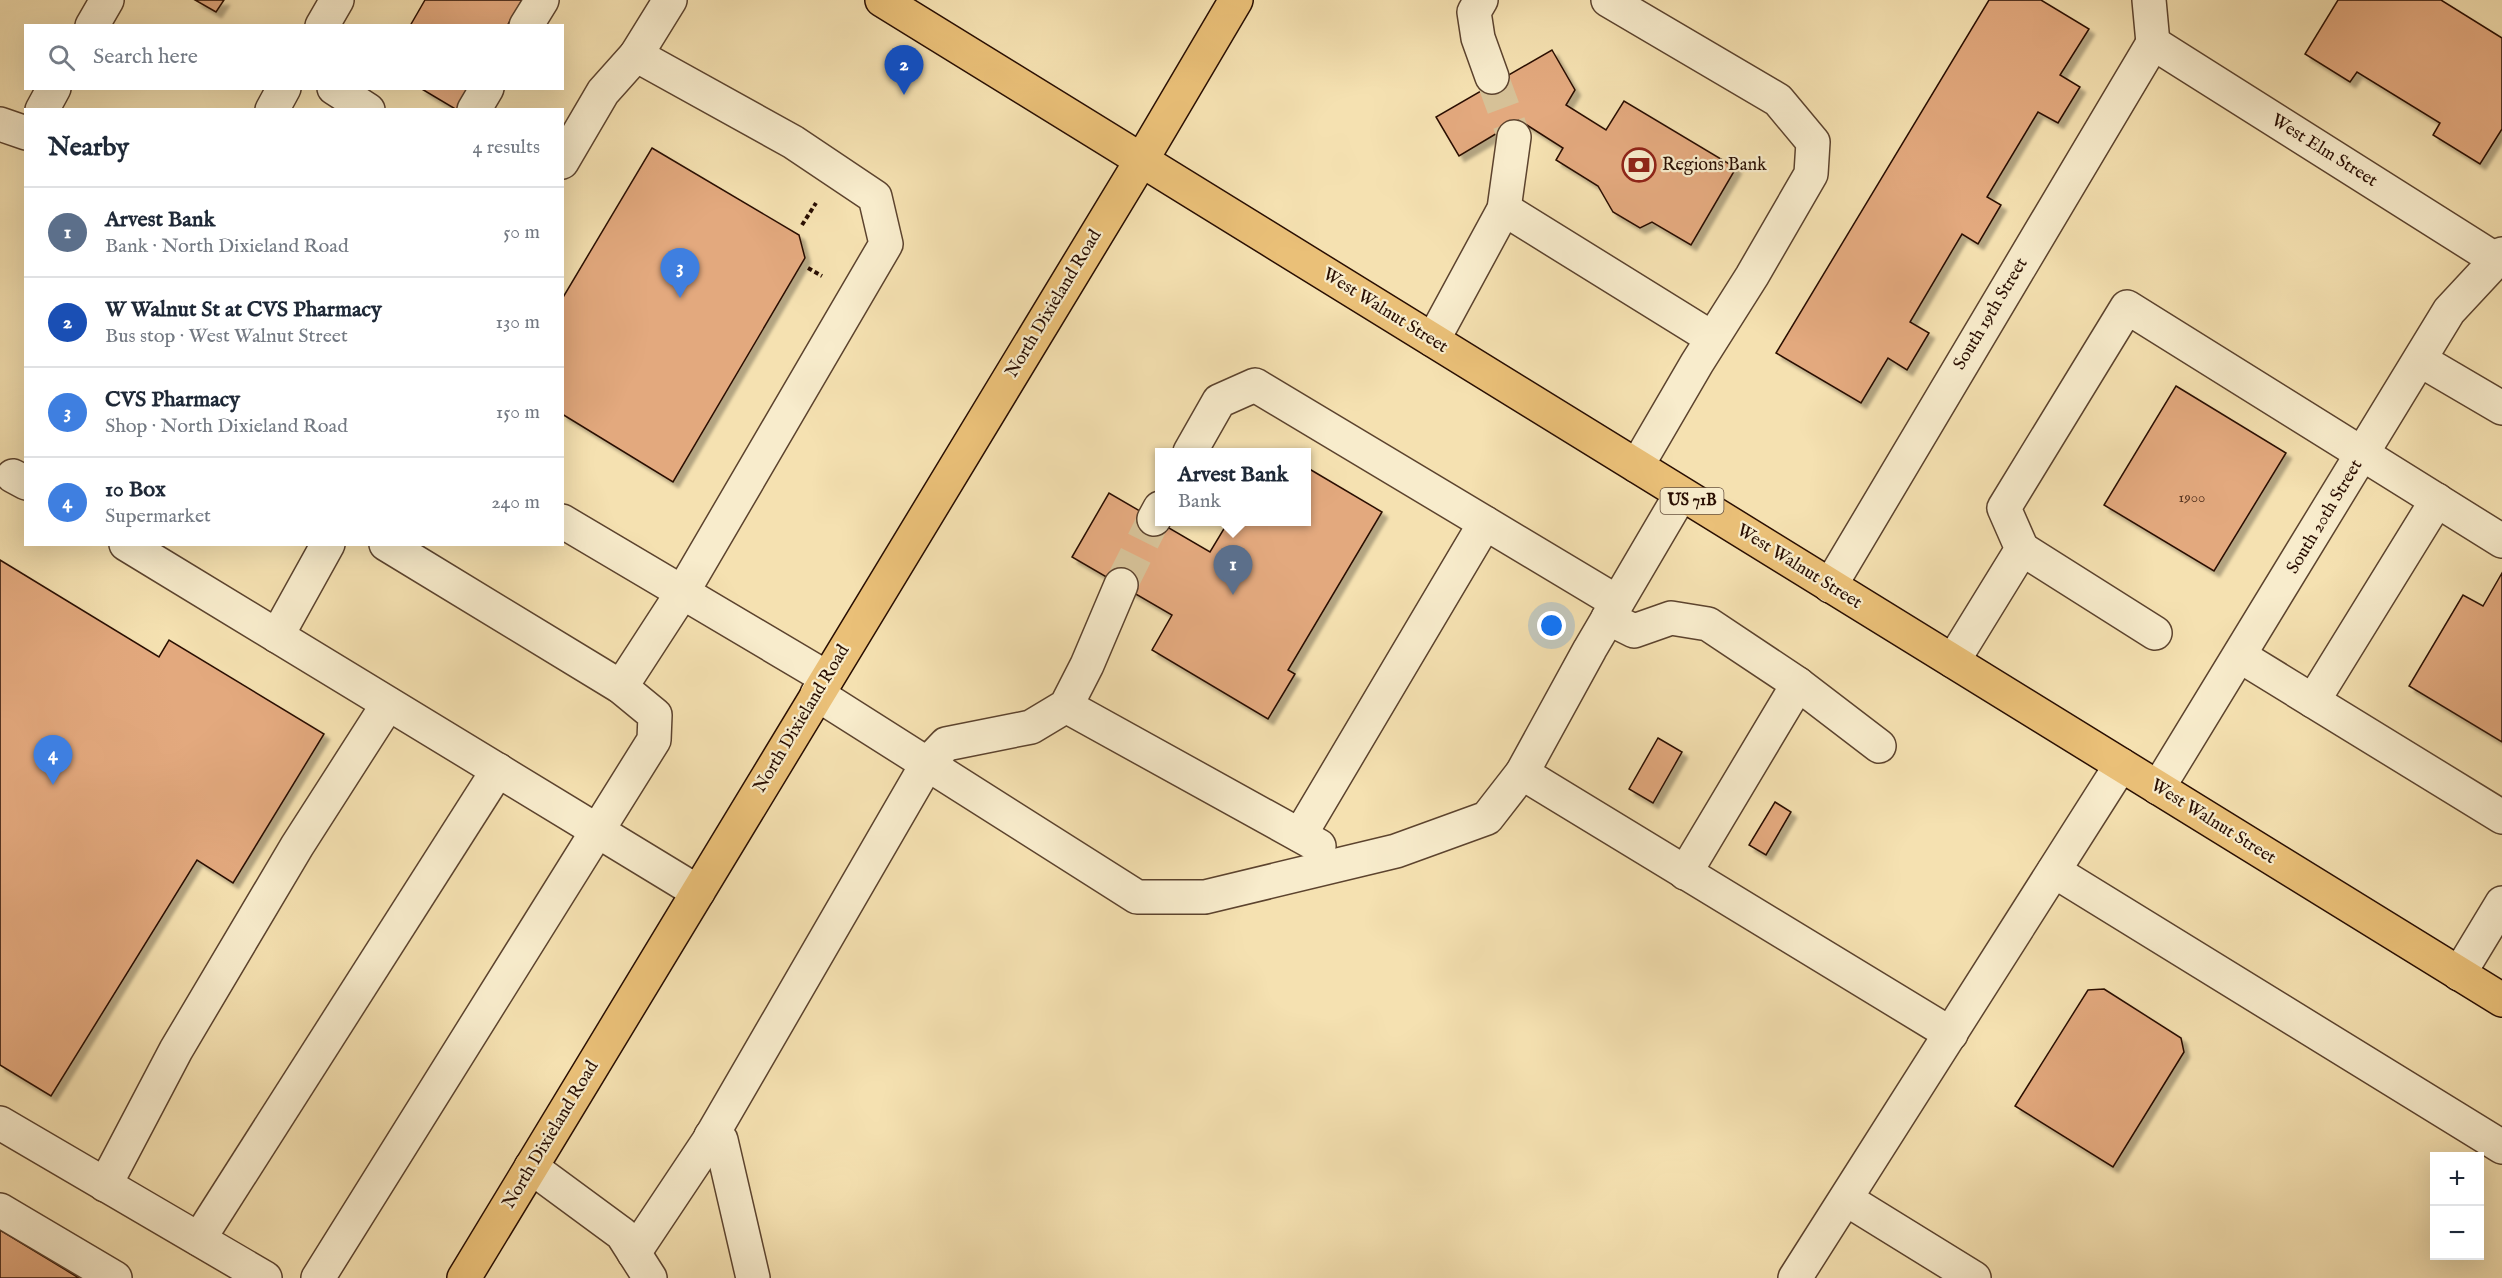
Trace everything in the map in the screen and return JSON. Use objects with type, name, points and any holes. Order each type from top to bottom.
[{"type":"main road","name":"West Walnut Street","points":[[882,0],[2502,1000]]},
{"type":"main road","name":"North Dixieland Road","points":[[464,1278],[1141,161],[1236,0]]},
{"type":"street","points":[[93,24],[107,0]]},
{"type":"street","points":[[323,24],[337,0]]},
{"type":"street","points":[[527,24],[542,0]]},
{"type":"street","points":[[547,24],[559,0]]},
{"type":"street","points":[[564,159],[603,92],[636,55],[670,0]]},
{"type":"street","points":[[1481,0],[1474,12],[1478,38],[1492,78]]},
{"type":"street","points":[[1608,0],[1778,100],[1813,142],[1812,174],[1637,466]]},
{"type":"street","points":[[2149,0],[2153,42]]},
{"type":"street","name":"West Elm Street","points":[[2153,42],[2499,256]]},
{"type":"street","name":"South 19th Street","points":[[1830,586],[2153,42]]},
{"type":"street","points":[[621,687],[682,593],[886,244],[875,196],[793,142],[636,55]]},
{"type":"street","points":[[43,108],[53,90]]},
{"type":"street","points":[[273,108],[283,90]]},
{"type":"street","points":[[337,90],[365,108]]},
{"type":"street","points":[[475,108],[486,90]]},
{"type":"street","points":[[502,108],[511,90]]},
{"type":"street","points":[[0,124],[24,132]]},
{"type":"street","points":[[1432,340],[1504,209],[1514,137]]},
{"type":"street","points":[[1504,209],[1712,338]]},
{"type":"street","name":"South 20th Street","points":[[2158,788],[2449,311],[2499,256]]},
{"type":"street","points":[[2155,633],[2022,549],[2004,508],[2127,307],[2502,541]]},
{"type":"street","points":[[2420,360],[2502,408]]},
{"type":"street","points":[[1193,448],[1219,401],[1255,385],[1485,523],[1613,610],[1634,631],[1671,618],[1708,624],[1798,684],[1879,746]]},
{"type":"street","points":[[564,522],[682,593],[822,686],[927,764],[1137,897],[1205,897],[1396,851],[1487,818],[1522,773],[1681,494]]},
{"type":"street","points":[[2313,701],[2437,500]]},
{"type":"street","points":[[1300,835],[1485,523]]},
{"type":"street","points":[[129,546],[698,891]]},
{"type":"street","points":[[277,636],[327,546]]},
{"type":"street","points":[[318,1278],[654,740],[655,715],[621,687],[389,546]]},
{"type":"street","points":[[1953,662],[2022,549]]},
{"type":"street","points":[[642,1266],[711,1136],[927,764],[946,744],[1030,727],[1066,706],[1087,665],[1121,585]]},
{"type":"street","points":[[2240,656],[2502,817]]},
{"type":"street","points":[[1685,873],[1798,684]]},
{"type":"street","points":[[105,1185],[176,1050],[297,846],[388,704]]},
{"type":"street","points":[[1066,706],[1350,862]]},
{"type":"street","points":[[1795,1278],[2121,765]]},
{"type":"street","points":[[199,1239],[498,770]]},
{"type":"street","points":[[1522,773],[1951,1034]]},
{"type":"street","points":[[2054,871],[2502,1147]]},
{"type":"street","points":[[2459,974],[2502,903]]},
{"type":"street","points":[[0,1123],[265,1278]]},
{"type":"street","points":[[711,1136],[720,1140],[753,1278]]},
{"type":"street","points":[[531,1167],[622,1234],[642,1266]]},
{"type":"street","points":[[1846,1199],[1974,1278]]},
{"type":"street","points":[[0,1210],[115,1278]]},
{"type":"path","points":[[802,225],[817,200]]},
{"type":"building","points":[[195,0],[224,0],[216,12]]},
{"type":"building","points":[[425,0],[522,0],[508,24],[411,24]]},
{"type":"building","points":[[1989,0],[2041,0],[2089,29],[2060,75],[2080,87],[2058,123],[2038,112],[1987,197],[2001,205],[1978,244],[1962,234],[1910,322],[1929,333],[1907,370],[1888,358],[1861,403],[1776,353]]},
{"type":"building","points":[[2338,0],[2441,0],[2502,38],[2502,129],[2480,164],[2433,135],[2440,123],[2357,72],[2350,82],[2305,54]]},
{"type":"building","points":[[1552,50],[1575,90],[1566,105],[1606,130],[1624,101],[1736,168],[1691,245],[1652,222],[1640,228],[1613,212],[1598,186],[1556,160],[1563,148],[1519,120],[1459,156],[1436,117]]},
{"type":"building","points":[[423,90],[469,90],[458,108],[454,108]]},
{"type":"building","points":[[652,148],[799,235],[805,258],[673,482],[564,415],[564,296]]},
{"type":"building","points":[[2176,386],[2286,453],[2214,571],[2104,505]]},
{"type":"building","points":[[1311,470],[1382,512],[1288,670],[1295,674],[1268,719],[1152,650],[1172,615],[1072,557],[1109,493],[1155,520],[1155,526],[1165,526],[1210,552],[1226,526],[1311,526]]},
{"type":"building","points":[[0,560],[159,657],[169,640],[324,734],[233,883],[197,860],[51,1096],[0,1065]]},
{"type":"building","points":[[2502,573],[2502,742],[2409,686],[2463,595],[2483,606]]},
{"type":"building","points":[[1658,738],[1682,752],[1653,803],[1629,789]]},
{"type":"building","points":[[1775,802],[1791,812],[1766,855],[1749,845]]},
{"type":"building","points":[[2104,989],[2181,1038],[2184,1052],[2113,1167],[2015,1106],[2088,990]]},
{"type":"building","points":[[0,1230],[79,1278],[0,1278]]},
{"type":"tunnel","points":[[1492,77],[1514,137]]},
{"type":"tunnel","points":[[1121,585],[1154,519]]},
{"type":"place","name":"W Walnut St at CVS Pharmacy","points":[[904,95]]},
{"type":"place","name":"Regions Bank","points":[[1639,165]]},
{"type":"place","name":"CVS Pharmacy","points":[[680,298]]},
{"type":"place","name":"Arvest Bank","points":[[1233,595]]},
{"type":"place","name":"10 Box","points":[[53,785]]}]
